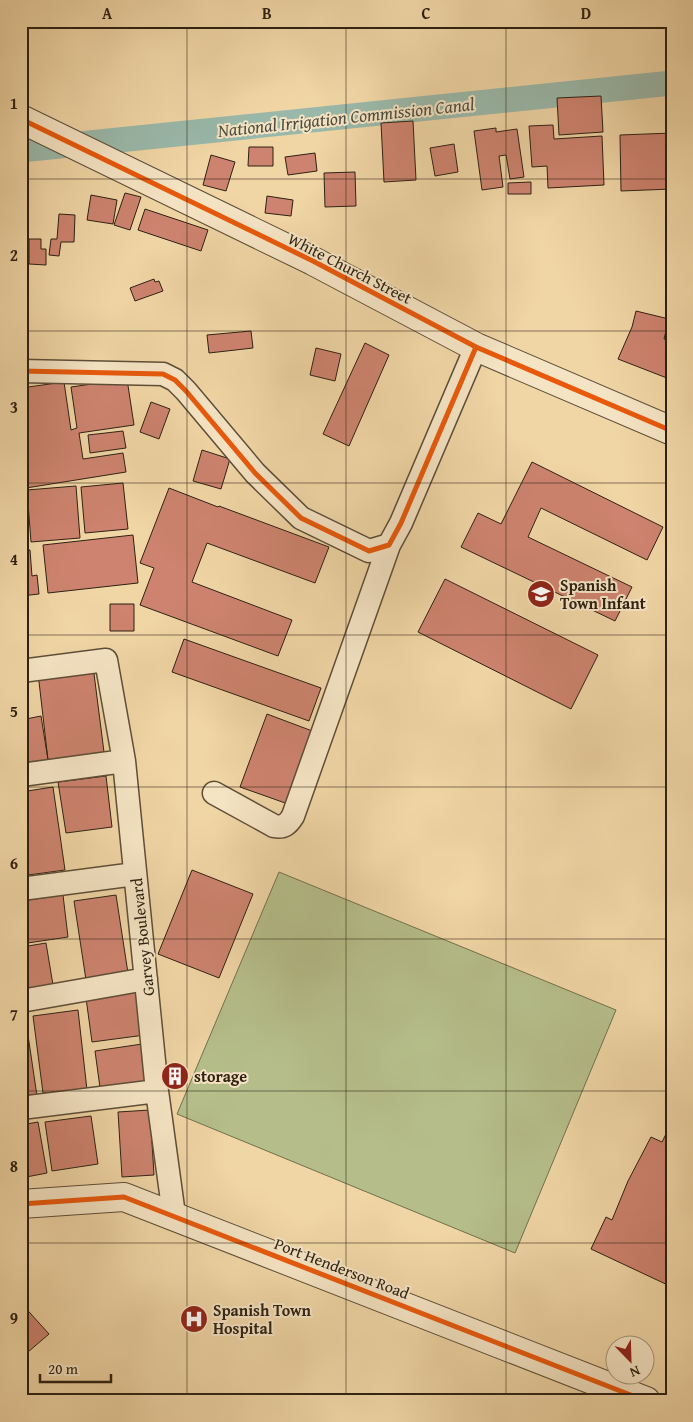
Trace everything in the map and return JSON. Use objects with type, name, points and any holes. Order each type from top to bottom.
[{"type":"street","name":"White Church Street","points":[[21,119],[313,261],[476,347],[672,431]]},
{"type":"street","points":[[214,793],[274,826],[284,826],[293,816],[389,545],[402,523],[476,347]]},
{"type":"street","points":[[21,371],[163,374],[175,380],[186,391],[255,473],[301,518],[370,551],[389,545]]},
{"type":"street","name":"Garvey Boulevard","points":[[21,671],[106,660],[124,761],[157,1091],[174,1215]]},
{"type":"street","points":[[21,774],[124,761]]},
{"type":"street","points":[[21,889],[135,874]]},
{"type":"street","points":[[21,1001],[146,979]]},
{"type":"street","points":[[21,1108],[157,1091]]},
{"type":"street","name":"Port Henderson Road","points":[[21,1204],[124,1197],[646,1401]]},
{"type":"green space","points":[[279,872],[616,1010],[515,1253],[177,1114]]},
{"type":"building","points":[[601,96],[603,132],[559,135],[557,98]]},
{"type":"building","points":[[413,121],[416,180],[384,182],[381,123]]},
{"type":"building","points":[[553,125],[554,139],[602,136],[604,185],[548,188],[547,166],[532,167],[529,126]]},
{"type":"building","points":[[496,128],[496,132],[517,129],[524,177],[510,179],[506,155],[499,156],[503,187],[482,190],[474,131]]},
{"type":"building","points":[[672,133],[672,189],[621,191],[620,135]]},
{"type":"building","points":[[454,144],[458,172],[435,176],[430,148]]},
{"type":"building","points":[[249,147],[273,147],[273,166],[248,166]]},
{"type":"building","points":[[315,153],[317,171],[288,175],[285,157]]},
{"type":"building","points":[[211,155],[235,162],[226,191],[203,185]]},
{"type":"building","points":[[355,172],[356,206],[325,207],[324,173]]},
{"type":"building","points":[[531,182],[531,194],[508,194],[508,183]]},
{"type":"building","points":[[125,193],[141,197],[130,230],[114,225]]},
{"type":"building","points":[[91,195],[117,200],[113,224],[87,220]]},
{"type":"building","points":[[267,196],[293,200],[291,216],[265,213]]},
{"type":"building","points":[[145,209],[208,230],[201,251],[138,230]]},
{"type":"building","points":[[59,214],[75,215],[74,242],[61,242],[59,256],[49,255],[51,239],[57,239]]},
{"type":"building","points":[[21,235],[23,235],[25,264],[21,264]]},
{"type":"building","points":[[29,239],[41,239],[41,249],[46,249],[46,265],[29,264]]},
{"type":"building","points":[[154,279],[155,282],[159,281],[163,291],[135,301],[130,288]]},
{"type":"building","points":[[636,311],[669,319],[664,339],[672,343],[672,380],[618,359],[632,327]]},
{"type":"building","points":[[251,331],[253,348],[209,353],[207,335]]},
{"type":"building","points":[[365,343],[389,355],[349,446],[323,434]]},
{"type":"building","points":[[316,348],[341,354],[335,381],[310,375]]},
{"type":"building","points":[[127,379],[134,425],[79,433],[83,459],[123,453],[126,472],[26,488],[23,467],[26,466],[21,440],[21,388],[64,382],[71,430],[77,428],[71,387]]},
{"type":"building","points":[[151,402],[170,409],[159,439],[140,432]]},
{"type":"building","points":[[123,431],[126,448],[90,453],[88,435]]},
{"type":"building","points":[[202,450],[230,459],[221,489],[193,481]]},
{"type":"building","points":[[532,462],[663,527],[647,560],[541,508],[528,537],[632,587],[615,621],[461,547],[478,513],[501,524]]},
{"type":"building","points":[[123,483],[128,529],[85,533],[81,487]]},
{"type":"building","points":[[76,486],[80,538],[31,542],[27,490]]},
{"type":"building","points":[[169,488],[329,547],[315,583],[207,543],[192,582],[292,620],[278,656],[140,605],[154,568],[140,563]]},
{"type":"building","points":[[133,535],[138,583],[48,593],[43,545]]},
{"type":"building","points":[[21,550],[30,550],[32,576],[37,575],[39,594],[21,596]]},
{"type":"building","points":[[445,579],[598,655],[571,709],[418,632]]},
{"type":"building","points":[[110,604],[134,604],[134,631],[110,631]]},
{"type":"building","points":[[184,639],[321,688],[309,721],[172,672]]},
{"type":"building","points":[[93,666],[104,752],[48,760],[38,673]]},
{"type":"building","points":[[267,714],[315,732],[288,804],[240,787]]},
{"type":"building","points":[[41,716],[49,766],[21,770],[21,720]]},
{"type":"building","points":[[106,776],[112,827],[66,833],[58,782]]},
{"type":"building","points":[[53,787],[65,870],[21,876],[21,792]]},
{"type":"building","points":[[192,870],[253,894],[219,978],[158,954]]},
{"type":"building","points":[[63,895],[68,937],[21,944],[21,901]]},
{"type":"building","points":[[116,895],[128,973],[86,980],[74,901]]},
{"type":"building","points":[[46,943],[53,985],[29,989],[22,947]]},
{"type":"building","points":[[21,963],[26,990],[21,991]]},
{"type":"building","points":[[139,991],[145,1035],[92,1042],[86,998]]},
{"type":"building","points":[[78,1010],[87,1090],[43,1093],[33,1016]]},
{"type":"building","points":[[25,1015],[37,1096],[21,1098],[21,1016]]},
{"type":"building","points":[[142,1044],[147,1088],[101,1095],[95,1051]]},
{"type":"building","name":"storage","points":[[176,1063],[184,1067],[188,1075],[184,1083],[176,1087],[168,1083],[164,1075],[168,1067]]},
{"type":"building","points":[[150,1110],[154,1175],[122,1177],[118,1112]]},
{"type":"building","points":[[91,1116],[98,1164],[52,1171],[45,1122]]},
{"type":"building","points":[[38,1122],[47,1173],[21,1178],[21,1125]]},
{"type":"building","points":[[672,1122],[672,1239],[668,1247],[672,1248],[672,1287],[591,1249],[606,1217],[612,1220],[628,1181],[651,1137],[662,1142]]},
{"type":"building","points":[[21,1303],[49,1334],[21,1358]]},
{"type":"waterway","name":"National Irrigation Commission Canal","points":[[21,150],[672,83]]},
{"type":"cycle path","points":[[21,119],[313,261],[476,347],[672,431]]},
{"type":"cycle path","points":[[21,371],[163,374],[175,380],[255,473],[301,518],[369,551],[389,545],[401,523],[476,347]]},
{"type":"cycle path","points":[[21,1204],[124,1197],[646,1401]]},
{"type":"place","name":"Spanish Town Infant","points":[[541,594]]},
{"type":"place","name":"storage","points":[[175,1076]]},
{"type":"place","name":"Spanish Town Hospital","points":[[194,1319]]}]
